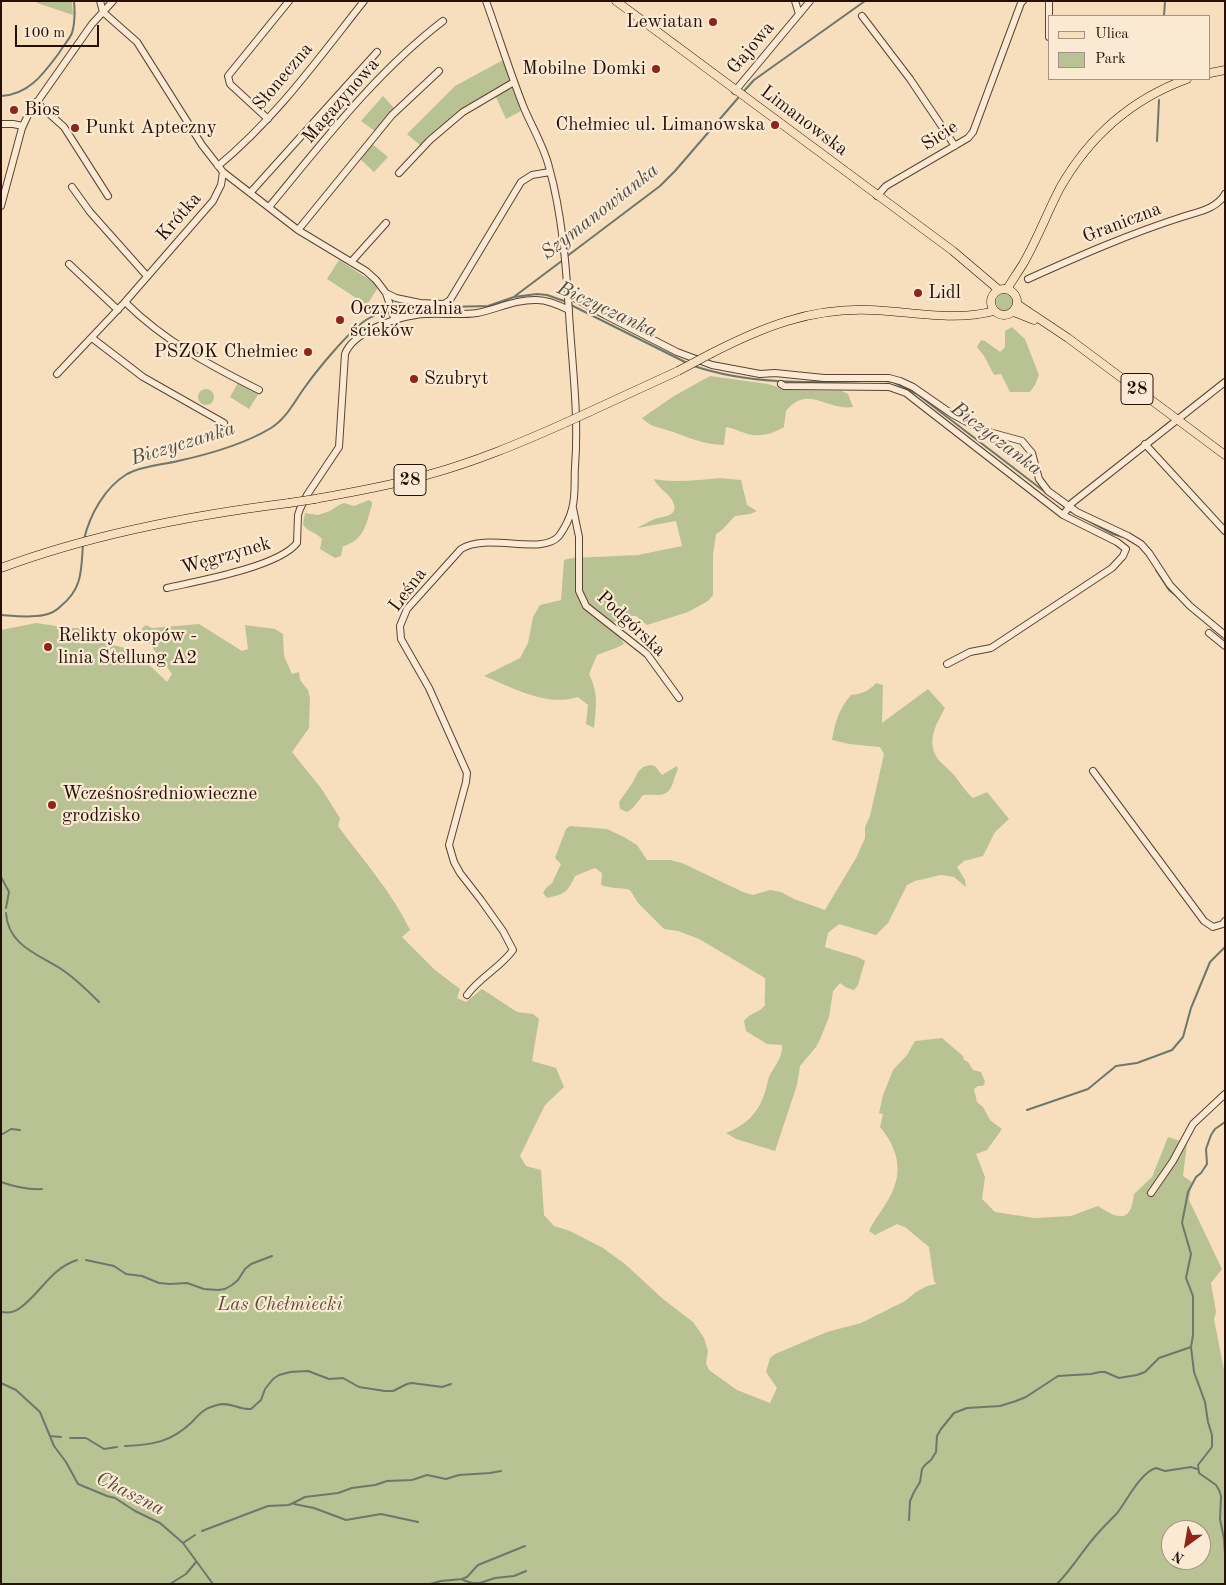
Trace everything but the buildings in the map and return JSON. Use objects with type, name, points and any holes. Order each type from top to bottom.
[{"type":"main road","name":"Limanowska","points":[[616,1],[878,196],[1003,292]]},
{"type":"main road","points":[[1211,73],[1225,70]]},
{"type":"main road","points":[[993,307],[1023,264],[1060,189],[1076,163],[1095,139],[1112,122],[1152,94],[1185,80]]},
{"type":"main road","points":[[1003,292],[1017,298],[1016,308]]},
{"type":"main road","name":"28","points":[[1,568],[100,538],[230,511],[315,499],[395,484],[454,467],[502,450],[565,423],[747,335],[780,322],[838,311],[877,310],[950,315],[974,314],[993,307],[999,314],[1005,315],[1016,308],[1068,338],[1225,455]]},
{"type":"street","points":[[100,1],[103,12],[137,42],[202,145],[218,166],[298,230],[351,262],[376,280],[386,293],[394,319]]},
{"type":"street","points":[[1,206],[23,126],[36,102],[92,24],[113,1]]},
{"type":"street","points":[[268,120],[230,84],[228,76],[288,1]]},
{"type":"street","name":"Słoneczna","points":[[218,166],[242,146],[278,109],[364,1]]},
{"type":"street","name":"Leśna","points":[[467,995],[474,986],[502,963],[513,950],[503,931],[460,874],[448,845],[466,782],[466,773],[429,688],[401,639],[400,626],[408,609],[461,549],[472,543],[482,542],[542,544],[552,541],[559,536],[573,508],[576,452],[576,396],[569,297],[559,216],[543,148],[514,82],[486,1]]},
{"type":"street","points":[[794,1],[799,14]]},
{"type":"street","name":"Gajowa","points":[[735,91],[810,1]]},
{"type":"street","name":"Sicie","points":[[878,196],[886,186],[968,138],[973,132],[1023,1]]},
{"type":"street","points":[[1049,1],[1049,15]]},
{"type":"street","points":[[862,16],[910,79],[955,146]]},
{"type":"street","name":"Magazynowa","points":[[268,207],[368,90],[420,39],[443,21]]},
{"type":"street","name":"Magazynowa","points":[[250,193],[377,52]]},
{"type":"street","points":[[298,230],[392,115],[439,71]]},
{"type":"street","points":[[399,173],[430,140],[464,112],[514,82]]},
{"type":"street","points":[[36,102],[64,127],[108,196]]},
{"type":"street","points":[[1,124],[23,126]]},
{"type":"street","name":"Krótka","points":[[57,374],[118,310],[213,201],[221,185],[224,172]]},
{"type":"street","points":[[386,293],[396,298],[420,303],[444,304],[450,300],[521,182],[532,175],[550,172]]},
{"type":"street","points":[[72,188],[90,212],[147,276]]},
{"type":"street","name":"Graniczna","points":[[1028,279],[1121,237],[1209,208],[1223,198],[1225,194]]},
{"type":"street","points":[[351,262],[386,223]]},
{"type":"street","points":[[69,264],[118,310]]},
{"type":"street","points":[[569,297],[677,352],[712,365],[760,374],[775,373],[824,378],[878,377],[900,381],[913,387],[952,414],[971,424],[989,432],[1022,441],[1032,453],[1039,479],[1048,492],[1085,517],[1128,536],[1141,544],[1170,585],[1190,606],[1225,635]]},
{"type":"street","name":"Węgrzynek","points":[[167,588],[235,572],[284,555],[294,547],[298,540],[298,516],[300,509],[307,495],[339,447],[346,350],[362,336],[394,319],[417,315],[475,313],[521,301],[547,301],[569,310]]},
{"type":"street","points":[[125,302],[142,319],[169,340],[259,390]]},
{"type":"street","points":[[92,338],[143,376],[224,423]]},
{"type":"street","points":[[1063,515],[1068,507],[1225,382]]},
{"type":"street","points":[[781,384],[784,386],[889,387],[906,393],[1063,515],[1117,542],[1126,549],[1123,556],[1112,568],[991,648],[970,652],[947,664]]},
{"type":"street","points":[[1145,444],[1225,531]]},
{"type":"street","name":"Podgórska","points":[[573,508],[579,536],[579,592],[586,606],[647,654],[680,698]]},
{"type":"street","points":[[1209,634],[1225,646]]},
{"type":"street","points":[[1093,771],[1204,921],[1213,927],[1223,924],[1225,921]]},
{"type":"street","points":[[1151,1193],[1173,1161],[1193,1124],[1225,1094]]},
{"type":"green space","points":[[36,1],[72,1],[73,15],[37,3]]},
{"type":"green space","points":[[503,60],[511,82],[478,102],[421,146],[407,134],[455,86]]},
{"type":"green space","points":[[512,88],[521,111],[506,119],[495,95]]},
{"type":"green space","points":[[383,96],[396,110],[376,132],[361,121]]},
{"type":"green space","points":[[371,143],[388,157],[374,172],[359,158]]},
{"type":"green space","points":[[339,260],[376,284],[377,289],[367,305],[327,279]]},
{"type":"green space","points":[[1005,293],[1011,296],[1014,302],[1011,308],[1005,311],[999,308],[996,302],[999,296]]},
{"type":"green space","points":[[1012,327],[1025,339],[1039,375],[1030,392],[1010,392],[1001,374],[994,375],[977,347],[981,340],[1000,352],[1005,347],[1005,331]]},
{"type":"green space","points":[[710,376],[768,384],[788,390],[842,391],[848,394],[853,407],[834,406],[817,400],[802,400],[794,403],[786,411],[784,427],[769,434],[748,434],[726,427],[724,445],[709,444],[695,440],[653,426],[642,418],[674,396]]},
{"type":"green space","points":[[238,383],[259,393],[249,409],[230,397]]},
{"type":"green space","points":[[203,389],[209,389],[214,394],[212,403],[203,405],[198,400],[198,394]]},
{"type":"green space","points":[[720,478],[741,480],[747,505],[757,511],[735,516],[716,534],[713,555],[713,595],[708,601],[688,612],[647,625],[636,616],[627,616],[612,623],[624,644],[597,655],[589,674],[596,694],[594,728],[586,724],[588,705],[578,697],[554,700],[542,698],[518,691],[484,676],[520,658],[528,643],[533,617],[540,605],[561,600],[564,560],[638,555],[682,546],[676,521],[637,528],[673,512],[674,505],[672,500],[654,479],[679,481]]},
{"type":"green space","points":[[369,500],[372,502],[372,505],[363,531],[356,540],[343,546],[341,556],[335,558],[320,549],[322,539],[303,524],[305,513],[318,515],[344,503],[354,506]]},
{"type":"green space","name":"Las Chełmiecki","points":[[36,623],[70,628],[89,628],[93,638],[104,643],[134,650],[167,682],[172,674],[143,635],[142,628],[146,625],[152,628],[199,624],[242,651],[248,649],[245,625],[275,629],[283,634],[284,656],[292,674],[299,672],[300,680],[308,690],[310,698],[309,728],[292,752],[321,788],[340,818],[338,826],[395,902],[410,930],[402,937],[435,970],[460,989],[457,998],[466,1002],[482,989],[517,1012],[533,1014],[539,1019],[532,1061],[556,1068],[564,1087],[545,1105],[520,1156],[526,1166],[541,1170],[544,1215],[554,1226],[570,1231],[603,1248],[625,1264],[663,1299],[693,1322],[704,1338],[708,1351],[706,1363],[709,1370],[737,1390],[770,1403],[777,1388],[766,1372],[770,1358],[775,1354],[827,1332],[861,1323],[905,1301],[927,1286],[936,1284],[929,1247],[905,1227],[897,1224],[875,1235],[869,1231],[893,1190],[898,1172],[892,1144],[880,1127],[883,1114],[879,1113],[883,1095],[893,1070],[907,1055],[915,1041],[942,1038],[963,1056],[964,1060],[968,1062],[973,1070],[981,1072],[985,1082],[983,1086],[978,1086],[974,1089],[977,1102],[983,1107],[990,1120],[1002,1129],[987,1150],[976,1154],[985,1177],[982,1199],[995,1212],[1034,1218],[1071,1216],[1098,1206],[1112,1214],[1123,1216],[1130,1210],[1134,1194],[1152,1177],[1168,1137],[1187,1143],[1183,1176],[1192,1182],[1189,1200],[1222,1269],[1211,1283],[1216,1312],[1214,1319],[1225,1375],[1225,1584],[1,1584],[1,630]]},
{"type":"green space","points":[[876,683],[883,685],[882,723],[928,689],[945,708],[934,731],[932,743],[936,756],[973,798],[987,792],[1009,819],[995,832],[983,856],[964,861],[957,867],[965,880],[966,887],[954,877],[941,875],[915,881],[907,885],[888,923],[876,935],[839,924],[828,933],[825,947],[865,961],[858,985],[854,990],[840,983],[833,991],[829,1017],[821,1037],[816,1047],[800,1066],[797,1085],[775,1151],[736,1139],[726,1133],[739,1127],[755,1112],[766,1090],[769,1077],[781,1054],[782,1045],[767,1044],[746,1031],[744,1021],[765,1005],[765,978],[699,939],[678,931],[664,929],[638,903],[630,890],[601,885],[602,873],[595,868],[575,876],[570,886],[562,894],[547,898],[543,893],[552,883],[561,864],[555,858],[566,829],[570,826],[607,829],[637,845],[647,860],[670,860],[682,863],[743,892],[753,895],[770,890],[781,892],[794,899],[825,910],[856,858],[865,838],[865,827],[870,816],[884,754],[880,747],[849,744],[832,740],[838,716],[847,700],[851,695],[865,692]]},
{"type":"green space","points":[[655,766],[662,775],[677,766],[678,769],[669,790],[662,795],[643,795],[633,808],[627,812],[620,809],[619,802],[638,772],[643,767]]},
{"type":"waterway","points":[[1,96],[11,95],[28,87],[35,82],[53,61],[72,33],[74,1]]},
{"type":"waterway","name":"Szymanowianka","points":[[744,91],[754,80],[865,1]]},
{"type":"waterway","points":[[1164,15],[1165,1]]},
{"type":"waterway","name":"Szymanowianka","points":[[566,257],[660,186],[738,98]]},
{"type":"waterway","points":[[1157,141],[1159,100]]},
{"type":"waterway","name":"Szymanowianka","points":[[515,296],[563,260]]},
{"type":"waterway","name":"Biczyczanka","points":[[445,307],[488,306],[514,297],[537,294],[547,295],[567,302]]},
{"type":"waterway","name":"Biczyczanka","points":[[571,305],[687,363]]},
{"type":"waterway","name":"Biczyczanka","points":[[84,539],[99,503],[111,487],[127,474],[145,467],[214,452],[249,439],[271,428],[285,415],[325,361],[359,325],[385,311],[420,306]]},
{"type":"waterway","name":"Biczyczanka","points":[[694,366],[735,376],[777,381],[862,381]]},
{"type":"waterway","name":"Biczyczanka","points":[[885,381],[893,382],[917,394],[1066,508]]},
{"type":"waterway","name":"Biczyczanka","points":[[1070,511],[1113,534],[1126,538]]},
{"type":"waterway","name":"Biczyczanka","points":[[1,615],[39,616],[46,615],[59,608],[73,592],[80,578],[83,544]]},
{"type":"waterway","name":"Biczyczanka","points":[[1156,570],[1169,590],[1178,597]]},
{"type":"waterway","points":[[1,877],[9,892],[6,908]]},
{"type":"waterway","points":[[6,913],[8,925],[19,942],[36,955],[69,974],[99,1002]]},
{"type":"waterway","points":[[1027,1110],[1088,1089],[1116,1066],[1137,1063],[1172,1050],[1183,1037],[1191,1008],[1210,962],[1225,947]]},
{"type":"waterway","points":[[1225,1122],[1215,1129],[1211,1135],[1206,1149],[1207,1164],[1196,1177],[1188,1192],[1182,1223],[1191,1254],[1186,1278],[1193,1296],[1193,1335],[1191,1347],[1194,1372],[1205,1402],[1212,1435],[1212,1447],[1198,1465],[1199,1473],[1216,1485],[1221,1496],[1220,1519],[1225,1555]]},
{"type":"waterway","points":[[1,1135],[11,1129],[20,1130]]},
{"type":"waterway","points":[[1,1182],[21,1188],[42,1189]]},
{"type":"waterway","points":[[86,1260],[114,1266],[126,1274],[142,1276],[159,1283],[187,1283],[204,1289],[218,1290],[232,1285],[251,1264],[272,1256]]},
{"type":"waterway","points":[[1,1312],[11,1312],[20,1308],[60,1269],[77,1260]]},
{"type":"waterway","points":[[909,1520],[910,1501],[920,1482],[922,1469],[936,1452],[937,1436],[954,1413],[967,1408],[1000,1406],[1016,1401],[1026,1397],[1058,1376],[1100,1372],[1105,1372],[1119,1378],[1137,1375],[1145,1372],[1159,1358],[1191,1347]]},
{"type":"waterway","points":[[125,1446],[144,1445],[169,1438],[184,1429],[203,1411],[213,1406],[226,1404],[251,1409],[261,1400],[265,1389],[273,1379],[290,1372],[308,1371],[329,1379],[343,1378],[359,1387],[385,1391],[393,1391],[412,1383],[442,1387],[451,1384]]},
{"type":"waterway","name":"Chaszna","points":[[1,1383],[16,1390],[40,1412],[54,1446],[66,1462],[78,1484],[115,1498],[135,1511],[160,1523],[183,1543],[213,1584]]},
{"type":"waterway","points":[[50,1436],[61,1437]]},
{"type":"waterway","points":[[70,1438],[86,1438],[104,1449],[117,1447]]},
{"type":"waterway","points":[[1057,1584],[1094,1538],[1118,1512],[1145,1475],[1156,1468],[1165,1471],[1191,1467],[1197,1469]]},
{"type":"waterway","points":[[202,1531],[268,1506],[289,1505],[305,1497],[338,1493],[352,1488],[375,1485],[387,1481],[412,1480],[427,1475],[446,1479],[459,1475],[501,1471]]},
{"type":"waterway","points":[[294,1504],[314,1508],[346,1520],[381,1514],[418,1522]]},
{"type":"waterway","points":[[183,1543],[195,1535]]},
{"type":"waterway","points":[[430,1584],[462,1579],[467,1577],[478,1565],[525,1546]]},
{"type":"waterway","points":[[170,1584],[186,1574],[196,1562]]},
{"type":"waterway","points":[[463,1580],[480,1583],[495,1578],[514,1576],[526,1571]]},
{"type":"place","name":"Lewiatan","points":[[713,22]]},
{"type":"place","name":"Mobilne Domki","points":[[656,69]]},
{"type":"place","name":"Bios","points":[[14,110]]},
{"type":"place","name":"Chełmiec ul. Limanowska","points":[[775,125]]},
{"type":"place","name":"Punkt Apteczny","points":[[75,128]]},
{"type":"place","name":"Lidl","points":[[918,293]]},
{"type":"place","name":"Oczyszczalnia ścieków","points":[[340,320]]},
{"type":"place","name":"PSZOK Chełmiec","points":[[308,352]]},
{"type":"place","name":"Szubryt","points":[[414,379]]},
{"type":"place","name":"Relikty okopów - linia Stellung A2","points":[[48,647]]},
{"type":"place","name":"Wcześnośredniowieczne grodzisko","points":[[52,805]]}]
